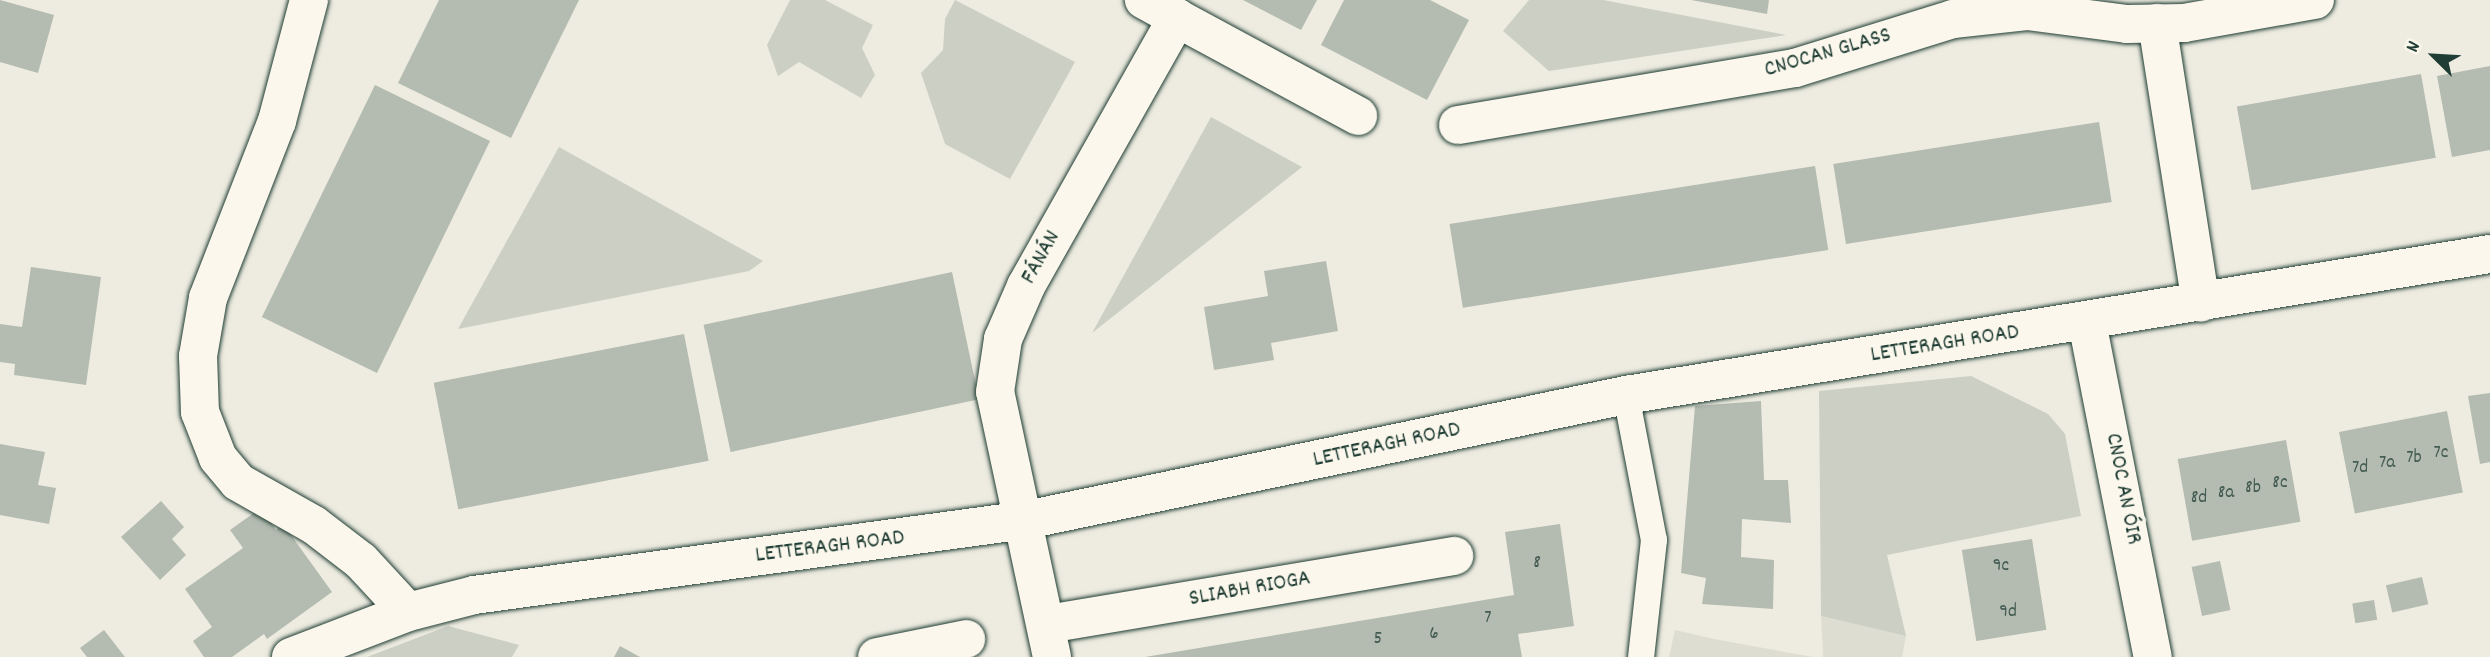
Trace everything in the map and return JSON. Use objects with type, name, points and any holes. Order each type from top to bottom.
[{"type":"street","points":[[309,0],[277,121],[208,298],[198,356],[200,412],[218,458],[238,482],[314,525],[360,561],[408,612]]},
{"type":"street","points":[[1144,0],[1357,116]]},
{"type":"street","name":"CNOCAN GLASS","points":[[1458,125],[1795,68],[1953,19],[2027,11],[2157,23],[2306,1]]},
{"type":"street","name":"FÁNÁN","points":[[1026,520],[995,392],[1003,339],[1026,286],[1177,18]]},
{"type":"street","points":[[2157,23],[2201,303]]},
{"type":"street","name":"LETTERAGH ROAD","points":[[290,657],[408,612],[554,582],[1026,520],[1626,395],[2087,323],[2490,254]]},
{"type":"street","name":"CNOC AN ÓIR","points":[[2087,323],[2153,657]]},
{"type":"street","name":"SLIABH RIOGA","points":[[1026,520],[1049,640],[1454,556]]},
{"type":"street","points":[[877,657],[966,639]]},
{"type":"lane","points":[[1626,395],[1654,540],[1641,657]]},
{"type":"shaded area","points":[[790,0],[825,0],[873,25],[862,48],[875,75],[861,98],[799,62],[778,76],[767,45]]},
{"type":"shaded area","points":[[955,0],[1075,62],[1010,179],[945,144],[921,73],[943,50],[945,19]]},
{"type":"shaded area","points":[[1529,0],[1603,0],[1786,35],[1549,71],[1503,31]]},
{"type":"shaded area","points":[[1211,117],[1302,167],[1092,333]]},
{"type":"shaded area","points":[[559,147],[763,261],[749,271],[458,329]]},
{"type":"shaded area","points":[[1971,376],[2048,414],[2065,434],[2081,516],[1887,555],[1906,636],[1821,616],[1819,391]]},
{"type":"shaded area","points":[[1821,616],[1906,636],[1902,657],[1823,657]]},
{"type":"shaded area","points":[[448,626],[519,645],[512,657],[367,657]]},
{"type":"shaded area","points":[[1675,630],[1714,639],[1813,657],[1669,657]]},
{"type":"building","points":[[0,0],[54,15],[38,73],[0,62]]},
{"type":"building","points":[[439,0],[579,0],[511,138],[398,83]]},
{"type":"building","points":[[1243,0],[1317,0],[1301,30]]},
{"type":"building","points":[[1344,0],[1430,0],[1469,20],[1427,100],[1321,45]]},
{"type":"building","points":[[1691,0],[1769,0],[1767,14]]},
{"type":"building","points":[[2490,66],[2490,150],[2452,157],[2437,76]]},
{"type":"building","points":[[2421,74],[2436,158],[2252,190],[2237,106]]},
{"type":"building","points":[[375,85],[490,141],[377,373],[262,317]]},
{"type":"building","points":[[2099,122],[2112,202],[1846,244],[1833,164]]},
{"type":"building","points":[[1815,166],[1828,250],[1463,308],[1450,224]]},
{"type":"building","points":[[1326,261],[1338,331],[1271,343],[1274,360],[1214,370],[1204,307],[1268,296],[1264,271]]},
{"type":"building","points":[[31,267],[101,277],[86,385],[14,375],[15,364],[0,362],[0,324],[22,327]]},
{"type":"building","points":[[952,272],[979,399],[731,452],[704,325]]},
{"type":"building","points":[[684,334],[709,461],[458,509],[434,383]]},
{"type":"building","points":[[2490,393],[2490,462],[2480,464],[2468,396]]},
{"type":"building","points":[[1761,401],[1764,480],[1788,480],[1791,523],[1742,519],[1741,557],[1774,560],[1773,609],[1702,604],[1706,578],[1681,573],[1695,406]]},
{"type":"building","points":[[2447,411],[2463,492],[2355,513],[2339,432]]},
{"type":"building","points":[[2286,440],[2300,522],[2192,541],[2178,459]]},
{"type":"building","points":[[0,444],[45,452],[38,485],[56,488],[49,524],[0,515]]},
{"type":"building","points":[[161,501],[184,527],[172,539],[186,555],[160,580],[121,537]]},
{"type":"building","points":[[261,508],[276,530],[283,524],[332,592],[267,639],[264,634],[232,657],[204,657],[193,641],[212,627],[185,589],[243,548],[230,530]]},
{"type":"building","points":[[1560,524],[1574,626],[1518,634],[1522,657],[1145,657],[1514,595],[1505,532]]},
{"type":"building","points":[[2032,539],[2046,630],[1976,641],[1962,550]]},
{"type":"building","points":[[2220,561],[2230,610],[2202,616],[2192,567]]},
{"type":"building","points":[[2422,577],[2428,604],[2392,613],[2386,585]]},
{"type":"building","points":[[2374,600],[2377,620],[2355,623],[2352,603]]},
{"type":"building","points":[[104,630],[125,657],[87,657],[80,648]]},
{"type":"building","points":[[620,646],[640,657],[614,657]]}]
